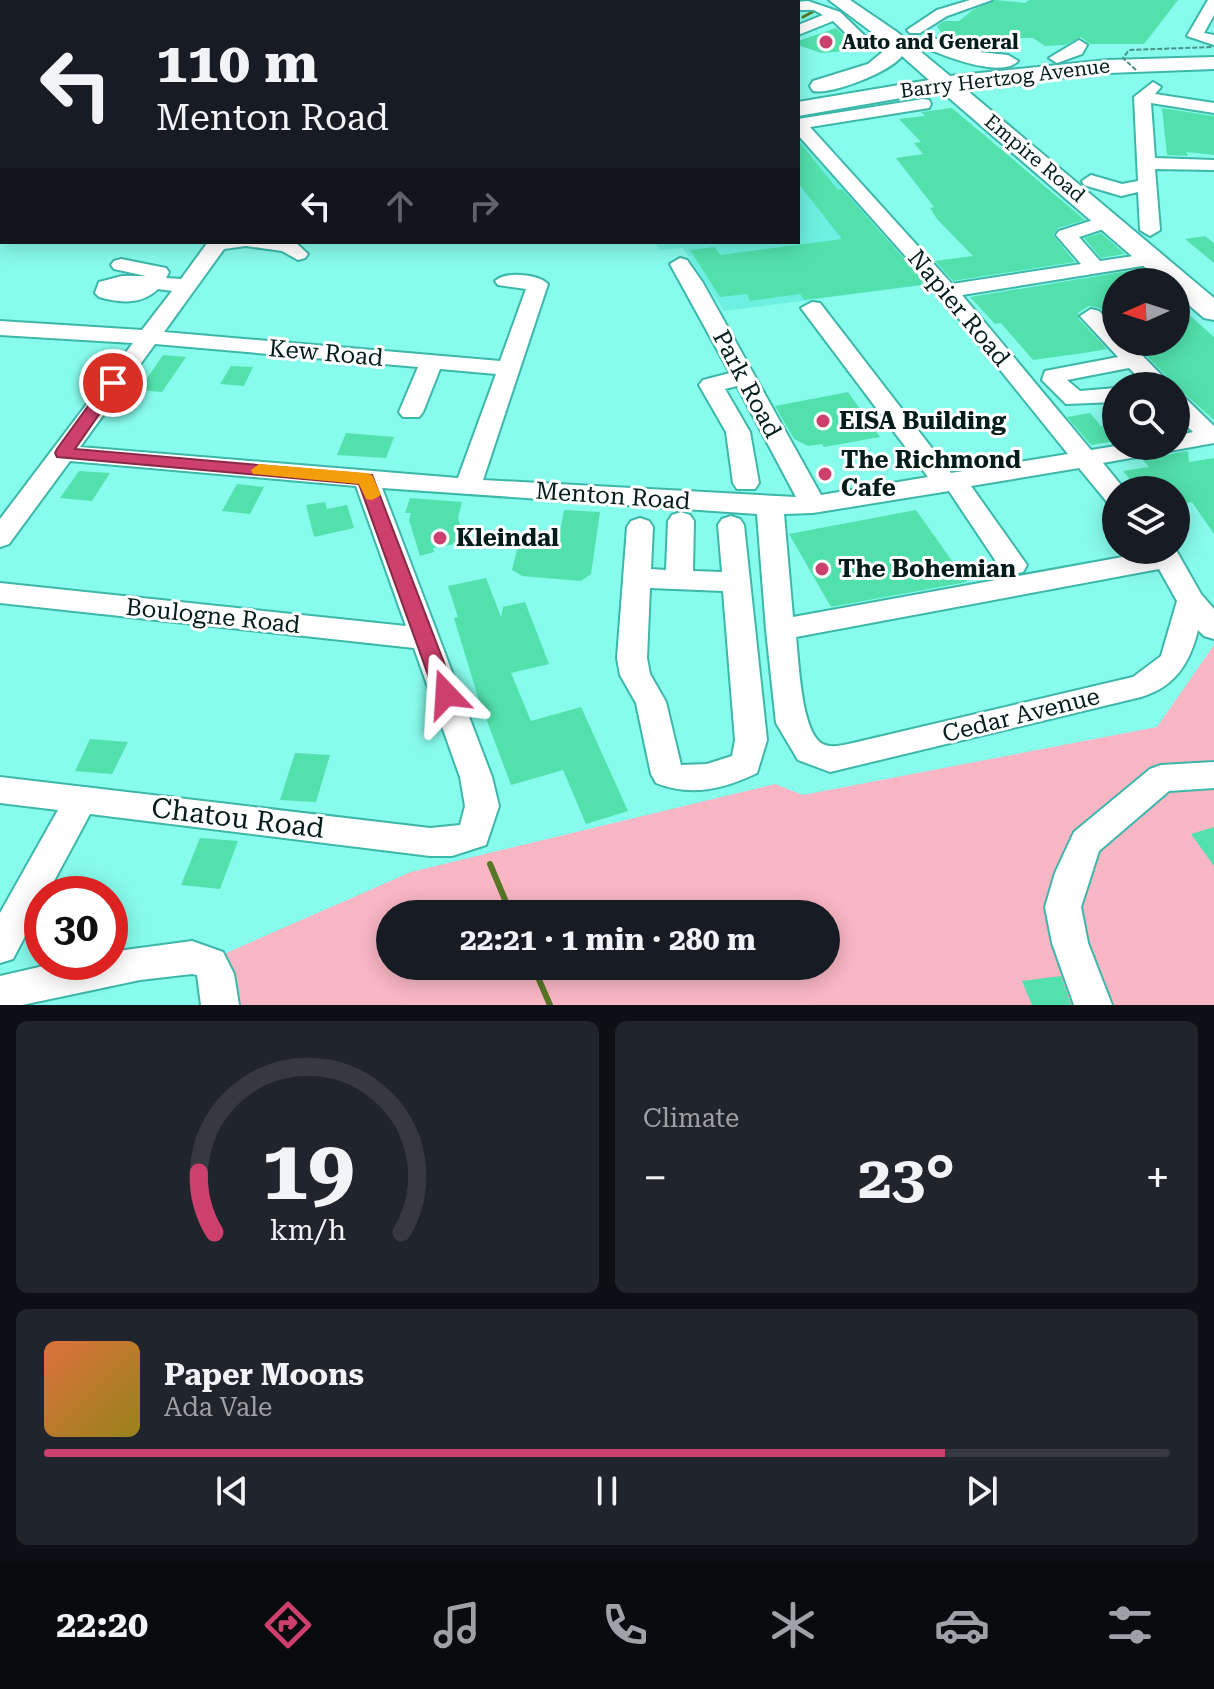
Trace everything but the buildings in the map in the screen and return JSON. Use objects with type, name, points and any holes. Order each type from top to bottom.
[{"type":"main road","name":"Empire Road","points":[[837,8],[913,29],[952,76],[1091,181],[1214,284]]},
{"type":"main road","name":"Empire Road","points":[[913,29],[952,76],[1109,221],[1214,312]]},
{"type":"main road","points":[[800,93],[884,63],[913,29],[974,59],[1014,62]]},
{"type":"main road","name":"Barry Hertzog Avenue","points":[[800,94],[952,76],[1095,66],[1213,51]]},
{"type":"main road","name":"Barry Hertzog Avenue","points":[[800,109],[1014,62],[1213,51]]},
{"type":"street","points":[[850,0],[952,76],[1214,303]]},
{"type":"street","points":[[913,29],[985,0]]},
{"type":"street","points":[[800,6],[818,1],[837,8],[861,40]]},
{"type":"street","points":[[1213,51],[1195,36],[1214,1]]},
{"type":"street","points":[[800,29],[837,8]]},
{"type":"street","points":[[1057,58],[1077,51],[1079,45]]},
{"type":"street","points":[[1150,230],[1147,92],[1214,108]]},
{"type":"street","points":[[800,124],[923,104]]},
{"type":"street","name":"Napier Road","points":[[800,126],[947,291],[1102,480]]},
{"type":"street","points":[[1147,163],[1214,165]]},
{"type":"street","points":[[1091,181],[1121,190],[1148,184]]},
{"type":"street","points":[[1095,268],[1066,235],[1109,221]]},
{"type":"street","points":[[0,538],[217,244]]},
{"type":"street","points":[[270,244],[288,246],[298,254]]},
{"type":"street","points":[[118,258],[154,276],[188,282]]},
{"type":"street","points":[[947,291],[1154,259]]},
{"type":"street","name":"Park Road","points":[[680,264],[813,505]]},
{"type":"street","points":[[468,487],[538,284],[505,281]]},
{"type":"street","points":[[812,308],[1013,565]]},
{"type":"street","points":[[1091,316],[1102,327]]},
{"type":"street","name":"Kew Road","points":[[0,328],[146,337],[507,368]]},
{"type":"street","points":[[1131,356],[1147,372]]},
{"type":"street","points":[[1102,396],[1074,399],[1054,380],[1056,373],[1135,360]]},
{"type":"street","points":[[411,412],[431,362]]},
{"type":"street","points":[[1105,365],[1111,372]]},
{"type":"street","points":[[744,377],[711,385],[738,432],[746,483]]},
{"type":"street","points":[[1190,415],[1212,436]]},
{"type":"street","points":[[1190,440],[1212,436]]},
{"type":"street","name":"Menton Road","points":[[63,453],[468,487],[770,506],[813,505],[1102,457]]},
{"type":"street","points":[[366,479],[426,639]]},
{"type":"street","points":[[770,506],[780,630],[1115,564]]},
{"type":"street","points":[[679,580],[681,521]]},
{"type":"street","points":[[640,527],[632,658],[635,675],[651,702],[667,774],[676,779],[735,770],[746,764],[751,740],[731,525]]},
{"type":"street","points":[[1174,564],[1202,599],[1214,629]]},
{"type":"street","points":[[637,578],[779,592]]},
{"type":"street","name":"Boulogne Road","points":[[0,593],[426,639]]},
{"type":"street","name":"Cedar Avenue","points":[[780,630],[792,723],[809,751],[830,759],[853,756],[1160,679],[1174,661],[1202,599]]},
{"type":"street","name":"Chatou Road","points":[[0,790],[430,842],[452,842],[474,835],[482,806],[476,777],[426,639]]},
{"type":"street","points":[[1093,1005],[1070,943],[1063,907],[1072,873],[1086,842],[1161,778],[1214,775]]},
{"type":"street","points":[[0,947],[81,800]]},
{"type":"street","points":[[0,993],[185,956],[208,961],[214,970],[220,1005]]},
{"type":"path","points":[[1136,70],[1123,58],[1129,50],[1213,51]]},
{"type":"shaded area","points":[[800,133],[925,285],[724,311],[683,248],[660,250],[656,244],[800,244]]},
{"type":"shaded area","points":[[1214,645],[1214,1005],[215,1005],[208,961],[411,872],[775,784],[803,795],[1157,727]]},
{"type":"waterway","points":[[803,17],[818,9]]},
{"type":"waterway","points":[[490,864],[505,900]]},
{"type":"waterway","points":[[539,980],[550,1005]]},
{"type":"slow traffic","points":[[259,470],[366,479],[372,495]]},
{"type":"place","name":"Auto and General","points":[[826,42]]},
{"type":"place","name":"EISA Building","points":[[823,421]]},
{"type":"place","name":"The Richmond Cafe","points":[[825,474]]},
{"type":"place","name":"Kleindal","points":[[440,538]]},
{"type":"place","name":"The Bohemian","points":[[822,569]]},
{"type":"route","points":[[113,383],[63,453],[366,479],[446,694]]}]
